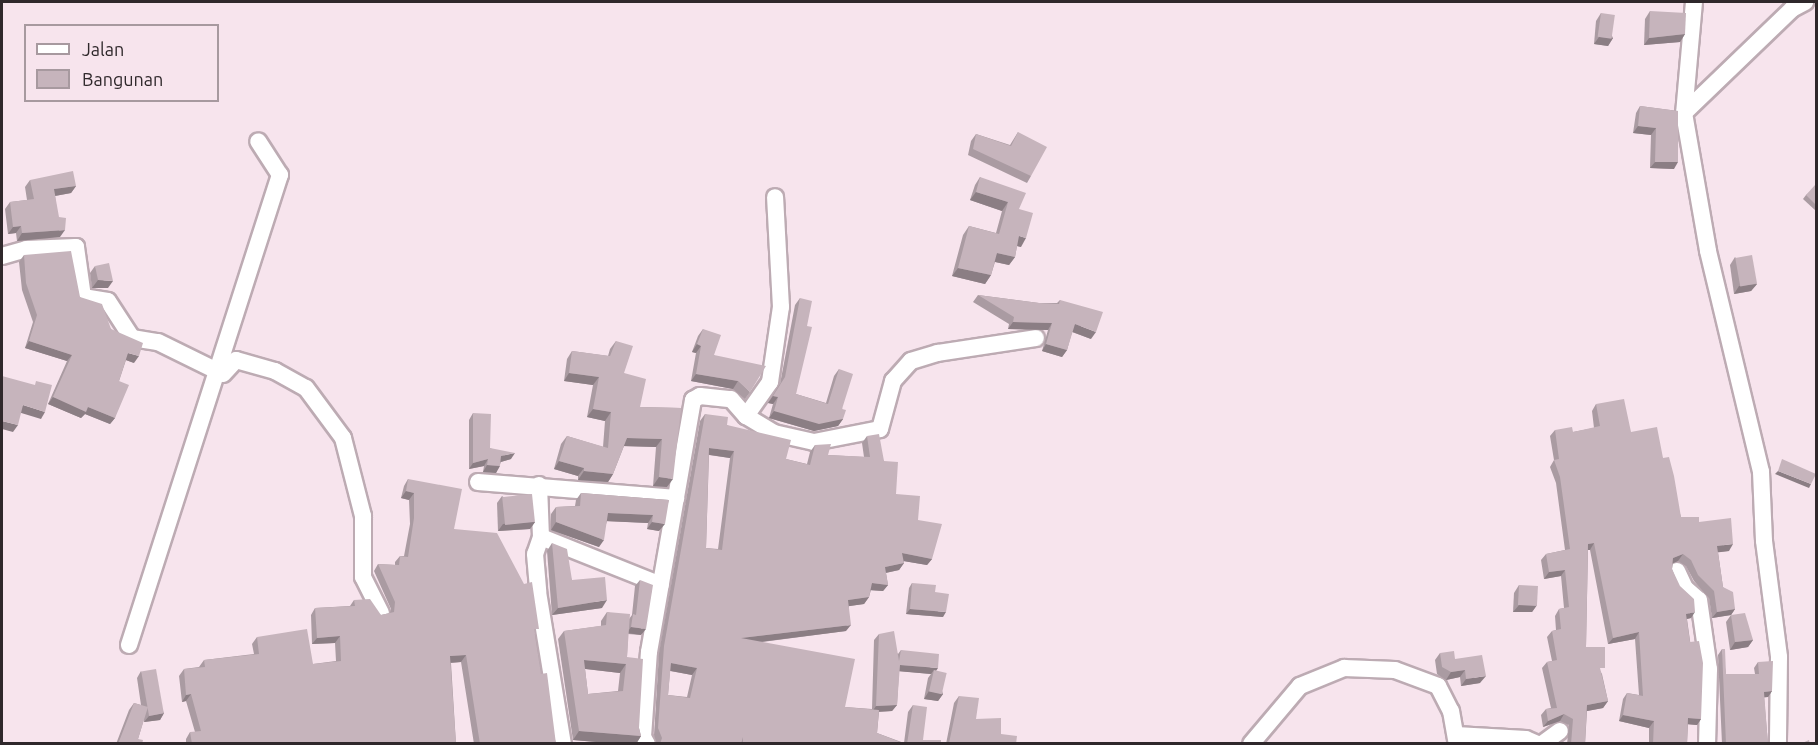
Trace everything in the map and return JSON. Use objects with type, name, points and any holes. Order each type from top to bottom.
[{"type":"street","points":[[1694,2],[1684,112],[1708,251],[1761,472],[1764,541],[1779,657],[1778,744]]},
{"type":"street","points":[[1684,112],[1792,9],[1805,2]]},
{"type":"street","points":[[129,645],[194,435],[218,373],[280,176],[258,141]]},
{"type":"street","points":[[746,416],[770,382],[781,307],[775,197]]},
{"type":"street","points":[[2,256],[26,249],[76,247],[83,297],[108,301],[132,338],[158,342],[218,373],[226,372],[236,360],[285,375],[306,388],[339,429],[363,516],[363,576],[381,613]]},
{"type":"street","points":[[648,744],[644,737],[645,688],[675,498],[694,397],[730,399],[746,416],[774,434],[814,442],[880,429],[893,381],[911,361],[938,353],[1036,338]]},
{"type":"street","points":[[478,482],[539,485],[675,498]]},
{"type":"street","points":[[539,485],[541,537],[535,554],[538,591],[563,744]]},
{"type":"street","points":[[541,537],[661,585]]},
{"type":"street","points":[[1677,572],[1685,588],[1699,600],[1709,669],[1707,744]]},
{"type":"street","points":[[1251,744],[1300,686],[1344,668],[1395,670],[1438,686],[1451,711],[1456,739],[1526,739],[1539,744],[1560,731]]},
{"type":"building","points":[[1650,11],[1686,13],[1685,34],[1649,38]]},
{"type":"building","points":[[1601,13],[1615,15],[1612,39],[1598,37]]},
{"type":"building","points":[[1640,106],[1678,111],[1678,162],[1655,162],[1656,128],[1638,126]]},
{"type":"building","points":[[1018,132],[1047,147],[1031,176],[973,149],[976,134],[1011,146]]},
{"type":"building","points":[[73,171],[76,186],[54,189],[59,217],[66,218],[65,230],[22,233],[21,226],[13,227],[10,202],[34,199],[30,180]]},
{"type":"building","points":[[980,177],[1026,193],[1019,209],[1033,213],[1026,238],[1019,236],[1015,257],[997,253],[991,275],[958,268],[969,226],[999,234],[1008,202],[976,192]]},
{"type":"building","points":[[1815,185],[1816,187],[1816,205],[1806,195]]},
{"type":"building","points":[[71,251],[80,297],[102,304],[111,329],[143,343],[139,356],[128,353],[119,381],[129,385],[115,418],[88,407],[86,412],[53,397],[72,355],[29,341],[37,315],[26,283],[24,255]]},
{"type":"building","points":[[1752,255],[1757,284],[1740,287],[1735,258]]},
{"type":"building","points":[[109,263],[113,281],[98,280],[95,266]]},
{"type":"building","points":[[978,295],[1039,303],[1059,304],[1060,300],[1103,312],[1096,332],[1075,324],[1067,350],[1046,344],[1052,323],[1013,322],[1014,317]]},
{"type":"building","points":[[800,298],[812,301],[807,326],[812,327],[796,394],[828,404],[839,369],[853,374],[842,409],[846,410],[843,419],[819,424],[774,411],[778,397],[773,396],[785,377]]},
{"type":"building","points":[[703,329],[721,335],[714,355],[766,366],[750,392],[738,381],[696,374],[701,346],[697,344]]},
{"type":"building","points":[[616,341],[633,346],[624,373],[646,379],[640,407],[681,408],[673,479],[659,477],[662,439],[627,438],[613,474],[584,471],[584,468],[559,461],[567,436],[608,448],[611,412],[593,409],[599,377],[569,373],[572,351],[610,356]]},
{"type":"building","points":[[2,376],[35,385],[36,381],[52,385],[45,412],[23,405],[18,425],[2,421]]},
{"type":"building","points":[[1624,399],[1631,432],[1657,427],[1663,458],[1669,457],[1681,517],[1699,517],[1699,522],[1731,518],[1733,544],[1717,546],[1723,587],[1733,592],[1735,609],[1717,612],[1714,591],[1698,575],[1691,560],[1683,554],[1673,558],[1672,569],[1680,586],[1694,599],[1695,612],[1686,614],[1690,642],[1699,641],[1703,663],[1701,719],[1688,718],[1687,744],[1653,744],[1654,721],[1623,715],[1627,693],[1643,696],[1639,632],[1613,638],[1594,543],[1588,544],[1586,647],[1605,647],[1605,668],[1600,668],[1608,701],[1587,705],[1585,744],[1571,744],[1573,719],[1564,714],[1548,721],[1546,709],[1557,708],[1547,662],[1557,660],[1552,631],[1561,629],[1559,609],[1569,607],[1565,570],[1549,572],[1546,554],[1570,549],[1560,477],[1554,460],[1559,459],[1555,430],[1572,427],[1573,432],[1600,426],[1596,404]]},
{"type":"building","points":[[473,413],[491,414],[490,448],[515,453],[501,456],[500,466],[487,465],[488,459],[473,463]]},
{"type":"building","points":[[705,414],[728,417],[727,425],[791,440],[786,459],[810,465],[815,445],[831,444],[828,455],[870,457],[867,436],[879,434],[884,461],[898,462],[896,494],[920,496],[918,520],[942,524],[932,559],[902,553],[904,563],[885,567],[888,585],[872,583],[869,597],[848,600],[851,625],[741,638],[855,659],[845,707],[879,710],[877,733],[905,744],[743,744],[743,737],[741,744],[660,744],[662,738],[658,728],[664,646]],"holes":[[[709,448],[734,451],[722,550],[706,548]],[[671,663],[697,668],[690,698],[668,695]]]},
{"type":"building","points":[[1782,459],[1816,474],[1811,484],[1778,471]]},
{"type":"building","points":[[408,479],[462,489],[454,529],[497,533],[524,584],[532,582],[539,629],[534,629],[541,674],[547,673],[556,744],[480,744],[466,655],[450,656],[456,744],[192,744],[190,732],[201,731],[191,694],[186,695],[184,669],[205,667],[204,660],[259,654],[257,637],[307,629],[313,664],[341,661],[340,636],[317,638],[315,608],[355,606],[354,600],[370,599],[381,615],[394,612],[395,602],[378,564],[399,565],[400,556],[408,557],[414,518],[414,493],[406,491]]},
{"type":"building","points":[[581,493],[669,500],[665,524],[652,522],[653,515],[608,513],[604,540],[556,522],[556,507],[580,506]]},
{"type":"building","points":[[532,494],[535,522],[505,525],[502,497]]},
{"type":"building","points":[[552,543],[567,549],[572,580],[605,577],[607,600],[558,608]]},
{"type":"building","points":[[640,580],[653,585],[646,629],[631,627],[633,614],[636,615]]},
{"type":"building","points":[[912,583],[936,585],[935,592],[949,594],[946,612],[910,609]]},
{"type":"building","points":[[1519,585],[1538,586],[1537,606],[1518,605]]},
{"type":"building","points":[[607,612],[630,614],[627,657],[643,659],[639,728],[641,736],[579,731],[564,631],[606,625]],"holes":[[[584,660],[626,664],[623,691],[588,694]]]},
{"type":"building","points":[[1745,613],[1753,640],[1735,642],[1731,615]]},
{"type":"building","points":[[894,631],[899,661],[901,650],[939,654],[938,668],[900,665],[897,705],[876,706],[879,634]]},
{"type":"building","points":[[1722,649],[1725,649],[1726,674],[1759,674],[1758,662],[1773,661],[1772,691],[1764,692],[1768,744],[1726,744]]},
{"type":"building","points":[[1454,651],[1455,659],[1482,655],[1486,676],[1466,679],[1465,670],[1451,672],[1442,667],[1440,653]]},
{"type":"building","points":[[156,669],[164,713],[149,716],[141,672]]},
{"type":"building","points":[[934,670],[947,673],[942,694],[929,691]]},
{"type":"building","points":[[959,696],[979,698],[976,719],[1001,718],[1001,734],[1017,736],[1016,744],[949,743]]},
{"type":"building","points":[[134,703],[148,707],[138,739],[143,740],[142,744],[118,744]]},
{"type":"building","points":[[913,705],[927,707],[923,740],[941,740],[941,744],[907,744]]}]
